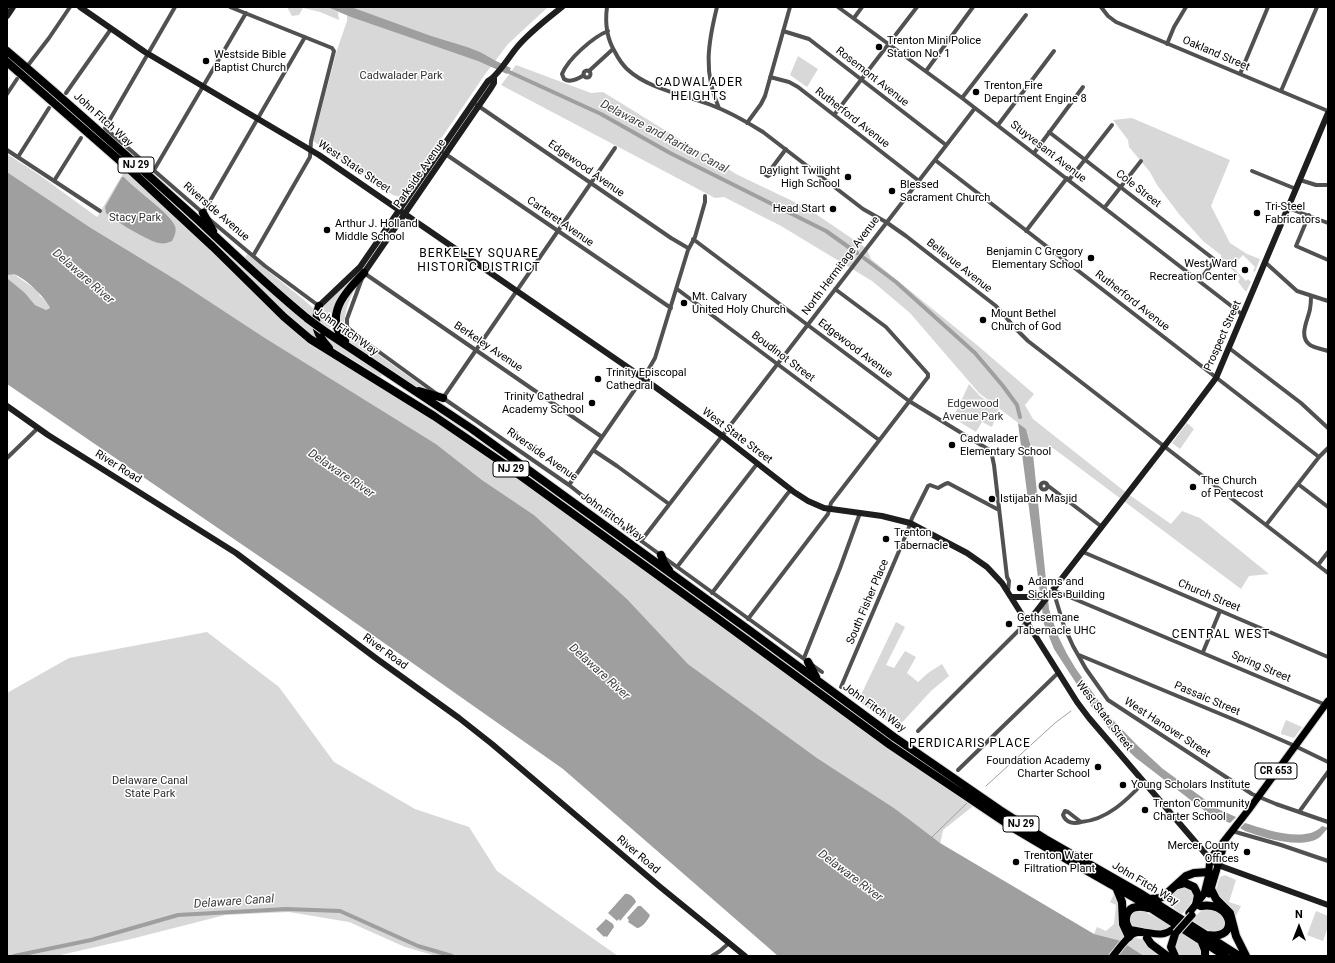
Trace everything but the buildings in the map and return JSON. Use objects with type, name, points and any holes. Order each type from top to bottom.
[{"type":"highway","name":"John Fitch Way","points":[[7,51],[51,88],[308,320],[478,434],[674,575],[894,737],[1000,810],[1204,938],[1239,956]]},
{"type":"highway","name":"John Fitch Way","points":[[7,62],[132,172],[213,247],[284,317],[310,339],[434,416],[500,461],[890,745],[1015,829],[1046,848],[1116,887],[1150,904],[1173,913],[1226,956]]},
{"type":"highway","points":[[203,213],[211,228],[234,254]]},
{"type":"highway","points":[[352,349],[338,332],[336,314],[347,292],[364,273]]},
{"type":"highway","points":[[319,306],[316,319],[317,330],[322,341],[330,349],[365,374]]},
{"type":"highway","points":[[410,388],[443,398]]},
{"type":"highway","points":[[661,555],[664,563],[674,575]]},
{"type":"highway","points":[[806,660],[818,680]]},
{"type":"highway","points":[[1167,956],[1151,944],[1144,935],[1129,928],[1126,922],[1127,913],[1132,908],[1150,904],[1170,892],[1190,873],[1209,872]]},
{"type":"highway","points":[[1177,885],[1186,883],[1194,887],[1198,895],[1198,905],[1216,907],[1225,913],[1228,918],[1228,927],[1223,933],[1204,938],[1205,956]]},
{"type":"highway","points":[[1116,887],[1122,902],[1123,924],[1129,938]]},
{"type":"highway","points":[[1211,889],[1216,899],[1231,915],[1236,936],[1246,956]]},
{"type":"highway","points":[[1170,892],[1168,903],[1173,913]]},
{"type":"highway","points":[[1174,932],[1171,947],[1175,956]]},
{"type":"main road","name":"CR 653","points":[[1234,829],[1327,704]]},
{"type":"main road","points":[[1198,905],[1205,890],[1210,859],[1234,829]]},
{"type":"main road","points":[[1113,956],[1129,938],[1174,932],[1211,889],[1227,838]]},
{"type":"street","points":[[7,16],[13,7]]},
{"type":"street","points":[[29,64],[70,7]]},
{"type":"street","name":"West State Street","points":[[80,7],[148,54],[310,150],[402,212],[643,378],[722,435],[792,490],[816,505],[829,509],[895,519],[910,523],[967,553],[987,567],[1000,580],[1010,594],[1077,702],[1089,718],[1210,859],[1218,865],[1328,905]]},
{"type":"street","points":[[148,54],[175,7]]},
{"type":"street","points":[[230,7],[332,48],[334,51],[311,141],[310,157],[253,256]]},
{"type":"street","name":"Parkside Avenue","points":[[347,326],[347,319],[351,305],[364,273],[402,212],[476,104],[488,81],[494,78],[512,52],[532,31],[562,7]]},
{"type":"street","name":"Bellevue Avenue","points":[[607,7],[608,31],[613,49],[623,65],[639,78],[655,86],[720,108],[763,132],[863,209],[886,222],[906,236],[996,306],[1028,341],[1328,572]]},
{"type":"street","points":[[717,7],[708,49],[708,64],[713,93],[720,108]]},
{"type":"street","points":[[747,122],[763,100],[790,7]]},
{"type":"street","name":"Stuyvesant Avenue","points":[[838,7],[998,125],[1243,315]]},
{"type":"street","points":[[854,18],[862,7]]},
{"type":"street","points":[[834,115],[917,7]]},
{"type":"street","points":[[926,71],[973,7]]},
{"type":"street","name":"Oakland Street","points":[[1101,7],[1108,16],[1116,22],[1328,112]]},
{"type":"street","points":[[1167,44],[1174,27],[1186,7]]},
{"type":"street","points":[[1240,74],[1268,7]]},
{"type":"street","points":[[1281,91],[1317,7]]},
{"type":"street","points":[[154,170],[246,13]]},
{"type":"street","points":[[962,98],[1026,15]]},
{"type":"street","points":[[66,93],[111,29]]},
{"type":"street","points":[[608,31],[596,37],[569,64],[562,74],[564,79],[577,80],[584,75],[588,77],[590,74],[589,71],[613,49]]},
{"type":"street","name":"Rosemont Avenue","points":[[783,31],[809,39],[946,145]]},
{"type":"street","points":[[203,213],[305,37]]},
{"type":"street","points":[[998,125],[1054,51]]},
{"type":"street","name":"Riverside Avenue","points":[[148,54],[105,128],[253,256],[319,306]]},
{"type":"street","name":"Rutherford Avenue","points":[[770,77],[794,85],[919,181]]},
{"type":"street","points":[[7,94],[17,79]]},
{"type":"street","points":[[1034,153],[1083,87]]},
{"type":"street","name":"Edgewood Avenue","points":[[476,104],[591,184],[688,248]]},
{"type":"street","points":[[18,157],[49,108]]},
{"type":"street","name":"North Hermitage Avenue","points":[[641,541],[975,108]]},
{"type":"street","name":"Prospect Street","points":[[1028,622],[1216,378],[1266,263],[1328,112]]},
{"type":"street","points":[[1026,231],[1112,125]]},
{"type":"street","name":"Cole Street","points":[[1050,132],[1215,260],[1199,281]]},
{"type":"street","points":[[54,181],[81,138]]},
{"type":"street","points":[[443,398],[615,148]]},
{"type":"street","points":[[771,169],[786,149]]},
{"type":"street","points":[[7,150],[100,211]]},
{"type":"street","name":"Carteret Avenue","points":[[443,152],[671,308]]},
{"type":"street","name":"Rutherford Avenue","points":[[935,160],[1319,457]]},
{"type":"street","points":[[1104,207],[1141,161]]},
{"type":"street","points":[[1252,171],[1296,189]]},
{"type":"street","points":[[1300,180],[1316,185],[1328,185]]},
{"type":"street","points":[[569,485],[643,378],[655,358],[677,289],[688,248],[693,239],[705,202],[705,196]]},
{"type":"street","points":[[1288,208],[1328,223]]},
{"type":"street","name":"Parkside Avenue","points":[[319,306],[328,296],[357,271],[402,212]]},
{"type":"street","points":[[1309,215],[1296,246],[1328,260]]},
{"type":"street","name":"Edgewood Avenue","points":[[693,239],[909,401],[991,451],[1000,510]]},
{"type":"street","points":[[1266,263],[1297,291],[1328,301]]},
{"type":"street","name":"Berkeley Avenue","points":[[364,273],[602,437]]},
{"type":"street","name":"Boudinot Street","points":[[677,289],[879,440]]},
{"type":"street","points":[[748,619],[828,514],[831,503],[928,377],[928,374],[886,327],[835,289]]},
{"type":"street","points":[[1310,296],[1310,309],[1304,331],[1305,337],[1307,342],[1312,346],[1328,351]]},
{"type":"street","name":"Riverside Avenue","points":[[347,326],[360,338],[443,398],[569,485],[641,541],[822,672]]},
{"type":"street","points":[[1229,348],[1301,403],[1328,428]]},
{"type":"street","name":"River Road","points":[[7,406],[86,460],[236,553],[377,659],[458,717],[745,956]]},
{"type":"street","points":[[7,458],[38,428]]},
{"type":"street","points":[[1266,525],[1319,457],[1328,448]]},
{"type":"street","points":[[593,450],[669,504]]},
{"type":"street","points":[[677,567],[757,464]]},
{"type":"street","name":"South Fisher Place","points":[[841,687],[910,523],[922,496],[929,485],[938,488],[946,483],[1000,510]]},
{"type":"street","points":[[1298,484],[1328,507]]},
{"type":"street","points":[[1047,485],[1102,527]]},
{"type":"street","points":[[712,593],[792,490]]},
{"type":"street","points":[[1000,510],[1010,594],[1039,597],[1047,596]]},
{"type":"street","points":[[806,660],[860,513]]},
{"type":"street","name":"Church Street","points":[[1083,552],[1328,657]]},
{"type":"street","points":[[1318,565],[1328,552]]},
{"type":"street","points":[[1000,580],[1007,577]]},
{"type":"street","name":"Spring Street","points":[[1053,590],[1327,704]]},
{"type":"street","name":"West Hanover Street","points":[[1053,590],[1064,626],[1078,655],[1108,700],[1258,797],[1327,822]]},
{"type":"street","points":[[1203,652],[1220,611]]},
{"type":"street","points":[[918,731],[1028,622]]},
{"type":"street","name":"Passaic Street","points":[[1078,655],[1295,746],[1328,762]]},
{"type":"street","points":[[958,770],[1059,672]]},
{"type":"street","points":[[1299,812],[1328,772]]},
{"type":"street","points":[[1081,822],[1088,821],[1114,810],[1144,782]]},
{"type":"street","points":[[1234,829],[1328,861]]},
{"type":"street","points":[[712,956],[729,943]]},
{"type":"green space","points":[[287,7],[327,7],[338,12],[339,20],[320,12],[303,8],[299,15],[292,16]]},
{"type":"green space","name":"Cadwalader Park","points":[[334,7],[548,7],[508,44],[486,73],[401,197],[393,195],[313,141],[337,50],[347,21],[347,15]]},
{"type":"green space","points":[[798,56],[818,69],[807,87],[790,75]]},
{"type":"green space","points":[[516,65],[591,93],[603,92],[736,174],[807,208],[866,248],[871,259],[977,345],[1034,394],[1025,405],[1033,419],[1128,494],[1171,524],[1182,511],[1200,518],[1269,574],[1249,576],[1241,589],[1053,448],[1031,446],[1026,429],[979,393],[910,313],[872,281],[781,226],[724,197],[715,198],[501,85]]},
{"type":"green space","points":[[38,84],[60,100],[191,218],[279,300],[312,326],[316,338],[291,319]]},
{"type":"green space","points":[[1132,118],[1230,160],[1211,206],[1230,243],[1247,254],[1260,259],[1255,272],[1253,271],[1255,267],[1243,255],[1232,266],[1246,281],[1248,279],[1251,282],[1246,292],[1238,282],[1240,278],[1221,258],[1221,255],[1203,241],[1179,214],[1157,185],[1150,172],[1129,147],[1128,140],[1113,120]]},
{"type":"green space","name":"Stacy Park","points":[[7,154],[38,174],[97,217],[127,167],[297,329],[434,416],[977,803],[943,830],[940,845],[894,808],[817,758],[688,664],[627,599],[534,515],[482,480],[436,444],[265,338],[178,281],[91,228],[7,172]]},
{"type":"green space","points":[[247,254],[313,308],[312,316],[278,290],[245,258]]},
{"type":"green space","points":[[7,275],[15,275],[38,291],[40,296],[48,302],[50,308],[46,310],[35,305],[25,293],[7,278]]},
{"type":"green space","points":[[355,276],[334,309],[332,326],[329,328],[318,320],[322,306],[330,296]]},
{"type":"green space","points":[[358,282],[346,312],[346,331],[430,392],[413,385],[353,344],[342,334],[338,315],[343,301]]},
{"type":"green space","points":[[320,333],[382,374],[381,377],[329,345]]},
{"type":"green space","name":"Edgewood Avenue Park","points":[[969,384],[980,396],[999,409],[992,427],[982,422],[976,432],[953,418]]},
{"type":"green space","points":[[1187,423],[1194,429],[1180,449],[1172,443]]},
{"type":"green space","points":[[896,622],[905,627],[886,665],[894,668],[905,651],[916,657],[907,673],[918,682],[942,664],[949,676],[931,691],[897,728],[858,701]]},
{"type":"green space","name":"Delaware Canal State Park","points":[[207,632],[279,687],[334,762],[415,809],[469,827],[497,871],[618,956],[436,956],[405,947],[349,922],[289,912],[225,915],[56,956],[7,956],[7,693],[69,658]]},
{"type":"green space","points":[[1286,720],[1302,727],[1294,738],[1281,734]]},
{"type":"green space","points":[[1225,875],[1236,880],[1229,902],[1241,906],[1235,918],[1215,893],[1220,877]]},
{"type":"green space","points":[[1185,886],[1191,887],[1195,894],[1189,906],[1182,914],[1173,907],[1171,899],[1175,892]]},
{"type":"green space","points":[[1115,892],[1119,901],[1118,918],[1120,918],[1126,933],[1136,938],[1147,940],[1164,956],[1144,956],[1126,944],[1094,934],[1097,927],[1106,931],[1114,924],[1116,905],[1110,902]]},
{"type":"green space","points":[[1214,907],[1225,916],[1225,927],[1217,933],[1207,930],[1192,920],[1206,908]]},
{"type":"green space","points":[[1134,910],[1145,910],[1147,913],[1171,925],[1160,931],[1149,931],[1136,928],[1128,921],[1129,916]]},
{"type":"green space","points":[[1316,911],[1328,916],[1328,927],[1323,941],[1307,935]]},
{"type":"green space","points":[[1181,932],[1203,950],[1202,956],[1179,956],[1175,950],[1174,944]]},
{"type":"water","points":[[327,7],[351,7],[431,36],[467,47],[511,68],[507,74],[478,61],[351,17]]},
{"type":"water","name":"Delaware River","points":[[7,172],[91,228],[178,281],[265,338],[436,444],[482,480],[534,515],[627,599],[688,664],[817,758],[894,808],[940,843],[1094,934],[1121,941],[1144,956],[778,956],[563,769],[313,593],[7,384],[7,278],[25,293],[35,305],[46,310],[50,308],[40,294],[31,285],[20,277],[15,275],[7,275]]},
{"type":"water","points":[[122,177],[124,177],[172,220],[176,230],[172,241],[167,243],[159,243],[147,239],[106,213],[105,207]]},
{"type":"water","points":[[1018,423],[1026,429],[1033,454],[1049,609],[1058,636],[1067,654],[1110,717],[1163,769],[1218,809],[1236,817],[1230,823],[1210,815],[1136,758],[1121,744],[1091,706],[1054,649],[1044,624]]},
{"type":"water","points":[[1245,823],[1263,829],[1296,835],[1315,831],[1322,826],[1328,828],[1320,837],[1313,841],[1294,843],[1262,837],[1245,831],[1240,828]]},
{"type":"water","points":[[625,894],[632,896],[636,902],[620,921],[619,919],[617,921],[608,913]]},
{"type":"water","points":[[638,906],[641,906],[650,915],[641,927],[637,928],[628,922],[629,920],[627,918]]},
{"type":"water","points":[[606,919],[613,924],[614,927],[607,937],[604,937],[596,929]]},
{"type":"waterway","name":"Delaware and Raritan Canal","points":[[505,70],[601,114],[670,153],[826,231],[857,253]]},
{"type":"waterway","name":"Delaware and Raritan Canal","points":[[864,258],[896,282],[975,353],[1017,405],[1020,417]]},
{"type":"waterway","points":[[986,786],[1055,723],[1071,711]]},
{"type":"waterway","points":[[931,838],[967,803]]},
{"type":"waterway","name":"Delaware Canal","points":[[14,956],[91,940],[178,915],[286,909],[340,911],[418,946],[452,956]]},
{"type":"place","name":"Trenton Mini Police Station No. 1","points":[[879,47]]},
{"type":"place","name":"Westside Bible Baptist Church","points":[[206,61]]},
{"type":"place","name":"Trenton Fire Department Engine 8","points":[[976,92]]},
{"type":"place","name":"Daylight Twilight High School","points":[[848,177]]},
{"type":"place","name":"Blessed Sacrament Church","points":[[892,191]]},
{"type":"place","name":"Head Start","points":[[833,209]]},
{"type":"place","name":"Tri-Steel Fabricators","points":[[1257,213]]},
{"type":"place","name":"Arthur J. Holland Middle School","points":[[327,230]]},
{"type":"place","name":"Benjamin C Gregory Elementary School","points":[[1091,258]]},
{"type":"place","name":"West Ward Recreation Center","points":[[1245,270]]},
{"type":"place","name":"Mt. Calvary United Holy Church","points":[[684,303]]},
{"type":"place","name":"Mount Bethel Church of God","points":[[983,320]]},
{"type":"place","name":"Trinity Episcopal Cathedral","points":[[598,379]]},
{"type":"place","name":"Trinity Cathedral Academy School","points":[[592,403]]},
{"type":"place","name":"Cadwalader Elementary School","points":[[952,445]]},
{"type":"place","name":"The Church of Pentecost","points":[[1193,487]]},
{"type":"place","name":"Istijabah Masjid","points":[[992,499]]},
{"type":"place","name":"Trenton Tabernacle","points":[[886,539]]},
{"type":"place","name":"Adams and Sickles Building","points":[[1020,588]]},
{"type":"place","name":"Gethsemane Tabernacle UHC","points":[[1009,624]]},
{"type":"place","name":"Foundation Academy Charter School","points":[[1098,767]]},
{"type":"place","name":"Young Scholars Institute","points":[[1123,785]]},
{"type":"place","name":"Trenton Community Charter School","points":[[1145,810]]},
{"type":"place","name":"Mercer County Offices","points":[[1247,852]]},
{"type":"place","name":"Trenton Water Filtration Plant","points":[[1016,862]]},
{"type":"district","name":"CADWALADER HEIGHTS","points":[[699,90]]},
{"type":"district","name":"BERKELEY SQUARE HISTORIC DISTRICT","points":[[479,261]]},
{"type":"district","name":"CENTRAL WEST","points":[[1221,635]]},
{"type":"district","name":"PERDICARIS PLACE","points":[[970,744]]}]
